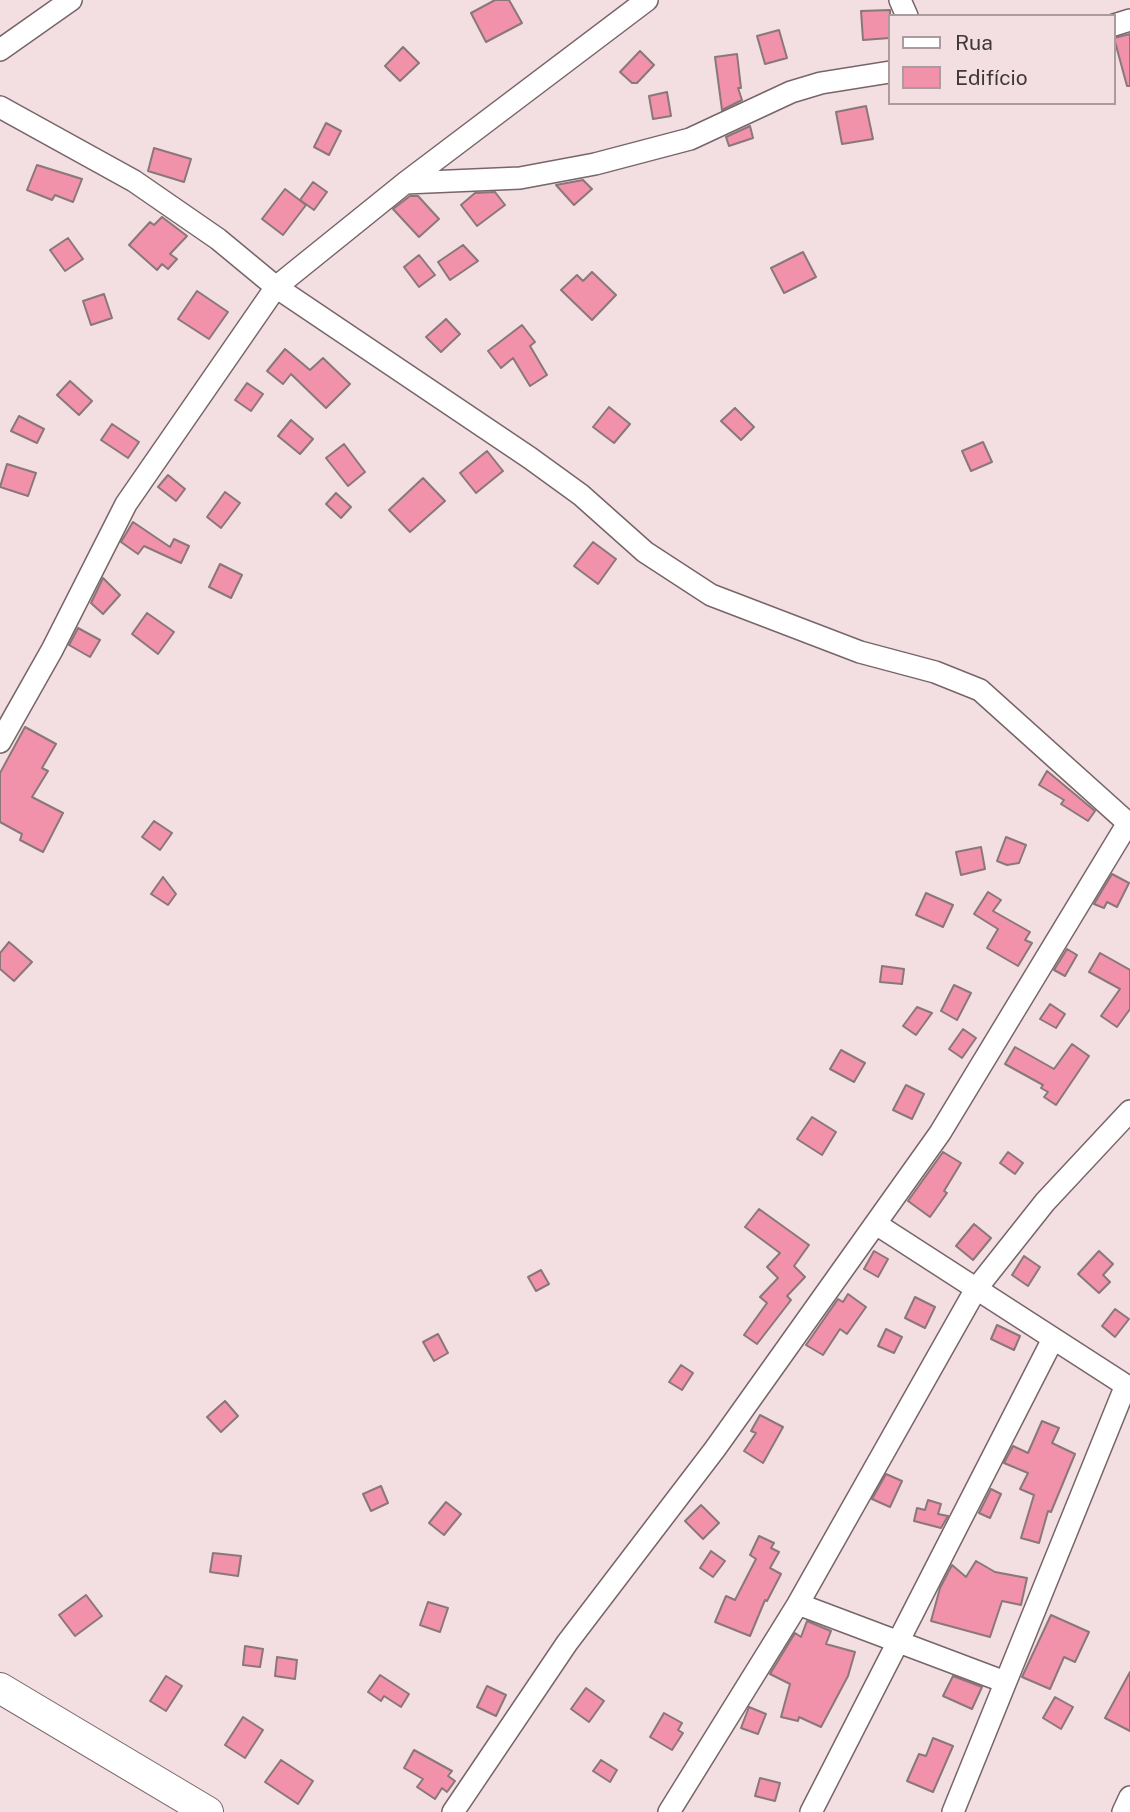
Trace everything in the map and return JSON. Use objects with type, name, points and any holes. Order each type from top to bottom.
[{"type":"street","points":[[3,44],[71,0]]},
{"type":"street","points":[[0,742],[52,650],[126,504],[276,287],[405,183],[647,0]]},
{"type":"street","points":[[405,183],[520,178],[595,164],[690,139],[791,92],[821,83],[888,72]]},
{"type":"street","points":[[0,107],[134,181],[218,239],[276,287],[530,458],[581,495],[645,552],[711,595],[860,652],[935,672],[980,690],[1129,824],[983,1066],[876,1224],[715,1449],[567,1643],[480,1777],[453,1812]]},
{"type":"street","points":[[669,1812],[798,1604],[976,1289],[1045,1202],[1130,1111]]},
{"type":"street","points":[[876,1224],[1128,1387],[953,1812]]},
{"type":"street","points":[[811,1812],[1053,1339]]},
{"type":"street","points":[[798,1604],[1005,1682]]},
{"type":"street","points":[[0,1688],[208,1812]]},
{"type":"street","points":[[1123,1812],[1130,1797]]},
{"type":"building","points":[[495,0],[509,0],[522,23],[486,42],[471,13]]},
{"type":"building","points":[[890,10],[888,38],[863,40],[861,11]]},
{"type":"building","points":[[779,30],[787,58],[765,64],[757,36]]},
{"type":"building","points":[[1130,34],[1130,86],[1127,86],[1116,38]]},
{"type":"building","points":[[403,47],[419,63],[400,81],[385,66]]},
{"type":"building","points":[[640,51],[654,65],[637,83],[632,83],[620,72]]},
{"type":"building","points":[[737,54],[741,88],[738,88],[742,100],[722,110],[715,57]]},
{"type":"building","points":[[667,92],[671,116],[653,119],[649,96]]},
{"type":"building","points":[[866,106],[873,139],[842,144],[836,112]]},
{"type":"building","points":[[326,123],[341,131],[329,155],[314,147]]},
{"type":"building","points":[[750,126],[753,138],[729,146],[726,137]]},
{"type":"building","points":[[154,148],[191,159],[184,182],[148,171]]},
{"type":"building","points":[[37,165],[82,179],[73,202],[55,195],[52,200],[27,190]]},
{"type":"building","points":[[583,180],[592,189],[574,205],[556,185]]},
{"type":"building","points":[[313,182],[327,192],[314,210],[300,200]]},
{"type":"building","points":[[285,189],[306,205],[283,235],[262,219]]},
{"type":"building","points":[[495,192],[505,205],[477,226],[461,205],[475,193]]},
{"type":"building","points":[[410,196],[418,196],[439,219],[419,237],[393,209]]},
{"type":"building","points":[[162,217],[187,236],[170,254],[177,259],[168,269],[162,264],[157,270],[129,245],[150,222],[154,225]]},
{"type":"building","points":[[68,238],[83,259],[65,271],[50,250]]},
{"type":"building","points":[[463,245],[478,261],[450,280],[438,262]]},
{"type":"building","points":[[803,252],[816,277],[784,293],[771,268]]},
{"type":"building","points":[[419,255],[435,275],[419,287],[404,267]]},
{"type":"building","points":[[592,272],[616,295],[592,320],[561,290],[577,275],[583,281]]},
{"type":"building","points":[[197,291],[228,312],[209,339],[178,319]]},
{"type":"building","points":[[104,294],[112,318],[91,325],[83,301]]},
{"type":"building","points":[[446,319],[460,334],[441,352],[426,337]]},
{"type":"building","points":[[522,325],[535,342],[530,346],[547,375],[530,386],[513,358],[501,368],[488,351]]},
{"type":"building","points":[[285,349],[310,370],[323,358],[350,384],[326,408],[291,374],[283,384],[267,371]]},
{"type":"building","points":[[70,381],[92,401],[79,415],[57,395]]},
{"type":"building","points":[[247,383],[263,394],[251,411],[235,400]]},
{"type":"building","points":[[609,407],[630,424],[614,443],[593,427]]},
{"type":"building","points":[[735,408],[754,427],[741,440],[721,421]]},
{"type":"building","points":[[19,416],[44,429],[37,443],[11,431]]},
{"type":"building","points":[[291,420],[313,439],[300,454],[278,436]]},
{"type":"building","points":[[112,424],[139,442],[128,458],[101,440]]},
{"type":"building","points":[[983,442],[992,462],[971,471],[962,451]]},
{"type":"building","points":[[344,444],[365,472],[348,486],[326,458]]},
{"type":"building","points":[[487,451],[503,471],[476,493],[460,473]]},
{"type":"building","points":[[7,464],[36,473],[28,496],[0,487]]},
{"type":"building","points":[[168,475],[185,489],[176,501],[158,487]]},
{"type":"building","points":[[423,478],[445,501],[410,532],[389,510]]},
{"type":"building","points":[[225,492],[240,503],[221,528],[207,517]]},
{"type":"building","points":[[336,493],[351,507],[341,518],[326,504]]},
{"type":"building","points":[[133,522],[170,547],[174,539],[189,546],[181,563],[144,546],[138,554],[121,542]]},
{"type":"building","points":[[593,542],[616,559],[598,584],[574,566]]},
{"type":"building","points":[[220,564],[242,575],[231,598],[209,587]]},
{"type":"building","points":[[103,578],[120,595],[103,614],[91,603]]},
{"type":"building","points":[[147,613],[174,632],[158,654],[132,634]]},
{"type":"building","points":[[78,628],[100,640],[90,657],[69,645]]},
{"type":"building","points":[[25,727],[56,744],[42,768],[48,771],[32,797],[63,813],[43,852],[20,840],[22,834],[0,822],[0,773]]},
{"type":"building","points":[[1047,771],[1095,811],[1088,821],[1061,804],[1064,800],[1039,785]]},
{"type":"building","points":[[154,821],[172,833],[160,850],[142,837]]},
{"type":"building","points":[[1006,837],[1026,845],[1019,863],[1007,865],[997,861]]},
{"type":"building","points":[[981,847],[985,869],[961,875],[956,852]]},
{"type":"building","points":[[1112,874],[1129,883],[1117,907],[1107,902],[1104,908],[1094,904]]},
{"type":"building","points":[[163,877],[176,894],[168,905],[151,894]]},
{"type":"building","points":[[988,892],[1001,900],[993,911],[1030,932],[1025,940],[1032,943],[1018,966],[987,948],[998,929],[974,914]]},
{"type":"building","points":[[926,893],[953,905],[943,927],[916,915]]},
{"type":"building","points":[[9,942],[32,962],[14,981],[0,969],[0,953]]},
{"type":"building","points":[[1067,949],[1077,955],[1065,976],[1054,970]]},
{"type":"building","points":[[1100,953],[1130,970],[1130,1009],[1117,1027],[1101,1016],[1120,989],[1089,972]]},
{"type":"building","points":[[882,966],[904,969],[902,984],[880,982]]},
{"type":"building","points":[[954,985],[971,993],[957,1020],[941,1011]]},
{"type":"building","points":[[1050,1004],[1065,1014],[1056,1028],[1040,1019]]},
{"type":"building","points":[[917,1007],[932,1013],[916,1035],[903,1026]]},
{"type":"building","points":[[963,1029],[976,1038],[962,1058],[949,1049]]},
{"type":"building","points":[[1072,1044],[1089,1056],[1056,1105],[1044,1097],[1048,1092],[1041,1088],[1043,1085],[1005,1064],[1015,1047],[1054,1069]]},
{"type":"building","points":[[841,1050],[865,1063],[854,1082],[830,1069]]},
{"type":"building","points":[[906,1085],[924,1094],[912,1119],[893,1110]]},
{"type":"building","points":[[812,1117],[836,1132],[822,1155],[797,1139]]},
{"type":"building","points":[[943,1152],[961,1163],[944,1191],[947,1193],[930,1217],[908,1201]]},
{"type":"building","points":[[1008,1152],[1023,1163],[1015,1174],[1000,1163]]},
{"type":"building","points":[[759,1209],[809,1245],[794,1266],[805,1277],[787,1296],[791,1300],[757,1344],[744,1335],[767,1303],[760,1297],[778,1278],[767,1267],[780,1253],[745,1227]]},
{"type":"building","points":[[974,1224],[991,1238],[973,1260],[956,1246]]},
{"type":"building","points":[[874,1251],[888,1259],[878,1277],[864,1269]]},
{"type":"building","points":[[1099,1251],[1113,1264],[1103,1275],[1110,1282],[1099,1293],[1078,1274]]},
{"type":"building","points":[[1024,1256],[1040,1267],[1028,1286],[1012,1275]]},
{"type":"building","points":[[541,1270],[549,1284],[536,1291],[528,1277]]},
{"type":"building","points":[[848,1294],[866,1307],[847,1334],[840,1329],[823,1355],[806,1345],[838,1299],[843,1302]]},
{"type":"building","points":[[915,1297],[935,1307],[925,1328],[905,1318]]},
{"type":"building","points":[[1115,1309],[1129,1319],[1115,1337],[1102,1326]]},
{"type":"building","points":[[997,1325],[1020,1336],[1014,1350],[991,1339]]},
{"type":"building","points":[[886,1329],[902,1337],[894,1353],[878,1346]]},
{"type":"building","points":[[438,1334],[448,1353],[434,1361],[423,1342]]},
{"type":"building","points":[[681,1365],[693,1373],[682,1390],[669,1382]]},
{"type":"building","points":[[225,1401],[238,1416],[221,1432],[207,1417]]},
{"type":"building","points":[[760,1415],[783,1427],[763,1463],[744,1451],[756,1433],[751,1431]]},
{"type":"building","points":[[1042,1421],[1059,1428],[1052,1443],[1075,1454],[1051,1512],[1048,1511],[1039,1543],[1021,1538],[1034,1495],[1020,1489],[1028,1473],[1004,1463],[1013,1446],[1028,1453]]},
{"type":"building","points":[[886,1474],[902,1481],[890,1507],[872,1499]]},
{"type":"building","points":[[381,1486],[388,1503],[371,1511],[363,1494]]},
{"type":"building","points":[[991,1489],[1001,1494],[990,1518],[979,1513]]},
{"type":"building","points":[[928,1500],[941,1504],[938,1514],[948,1516],[941,1528],[914,1521],[917,1508],[925,1510]]},
{"type":"building","points":[[446,1502],[461,1514],[444,1535],[429,1523]]},
{"type":"building","points":[[701,1505],[719,1523],[703,1539],[685,1521]]},
{"type":"building","points":[[759,1536],[774,1543],[771,1548],[779,1552],[770,1568],[781,1574],[767,1601],[765,1600],[750,1636],[715,1622],[726,1596],[735,1600],[756,1559],[750,1555]]},
{"type":"building","points":[[711,1551],[725,1561],[713,1577],[700,1568]]},
{"type":"building","points":[[213,1553],[241,1556],[238,1576],[210,1572]]},
{"type":"building","points":[[976,1561],[995,1572],[1027,1578],[1021,1605],[1002,1601],[990,1637],[931,1621],[940,1588],[952,1565],[966,1577]]},
{"type":"building","points":[[86,1595],[102,1616],[75,1636],[59,1615]]},
{"type":"building","points":[[428,1602],[448,1608],[440,1632],[420,1625]]},
{"type":"building","points":[[1051,1615],[1089,1632],[1075,1662],[1064,1657],[1050,1689],[1022,1677]]},
{"type":"building","points":[[807,1621],[831,1631],[826,1644],[855,1652],[848,1676],[821,1727],[799,1717],[798,1721],[781,1717],[790,1684],[770,1674],[795,1633],[801,1637]]},
{"type":"building","points":[[245,1646],[263,1649],[260,1667],[243,1665]]},
{"type":"building","points":[[277,1657],[297,1660],[295,1679],[275,1676]]},
{"type":"building","points":[[1130,1672],[1130,1731],[1105,1718]]},
{"type":"building","points":[[380,1675],[409,1694],[401,1707],[384,1696],[381,1701],[368,1692]]},
{"type":"building","points":[[166,1676],[182,1686],[166,1711],[150,1701]]},
{"type":"building","points":[[953,1676],[982,1687],[972,1709],[943,1696]]},
{"type":"building","points":[[487,1686],[506,1695],[496,1716],[477,1707]]},
{"type":"building","points":[[586,1688],[604,1701],[589,1722],[571,1709]]},
{"type":"building","points":[[1055,1697],[1073,1707],[1061,1729],[1043,1718]]},
{"type":"building","points":[[749,1707],[766,1714],[758,1734],[741,1728]]},
{"type":"building","points":[[664,1713],[682,1723],[678,1730],[683,1733],[672,1750],[650,1737]]},
{"type":"building","points":[[243,1717],[263,1730],[245,1758],[225,1745]]},
{"type":"building","points":[[933,1738],[953,1746],[933,1792],[907,1781],[919,1754],[926,1756]]},
{"type":"building","points":[[414,1750],[452,1771],[448,1776],[455,1781],[447,1792],[442,1788],[435,1799],[417,1787],[423,1779],[404,1768]]},
{"type":"building","points":[[281,1760],[313,1781],[298,1804],[265,1782]]},
{"type":"building","points":[[601,1760],[617,1770],[610,1782],[593,1771]]},
{"type":"building","points":[[760,1778],[780,1783],[775,1801],[755,1796]]}]
